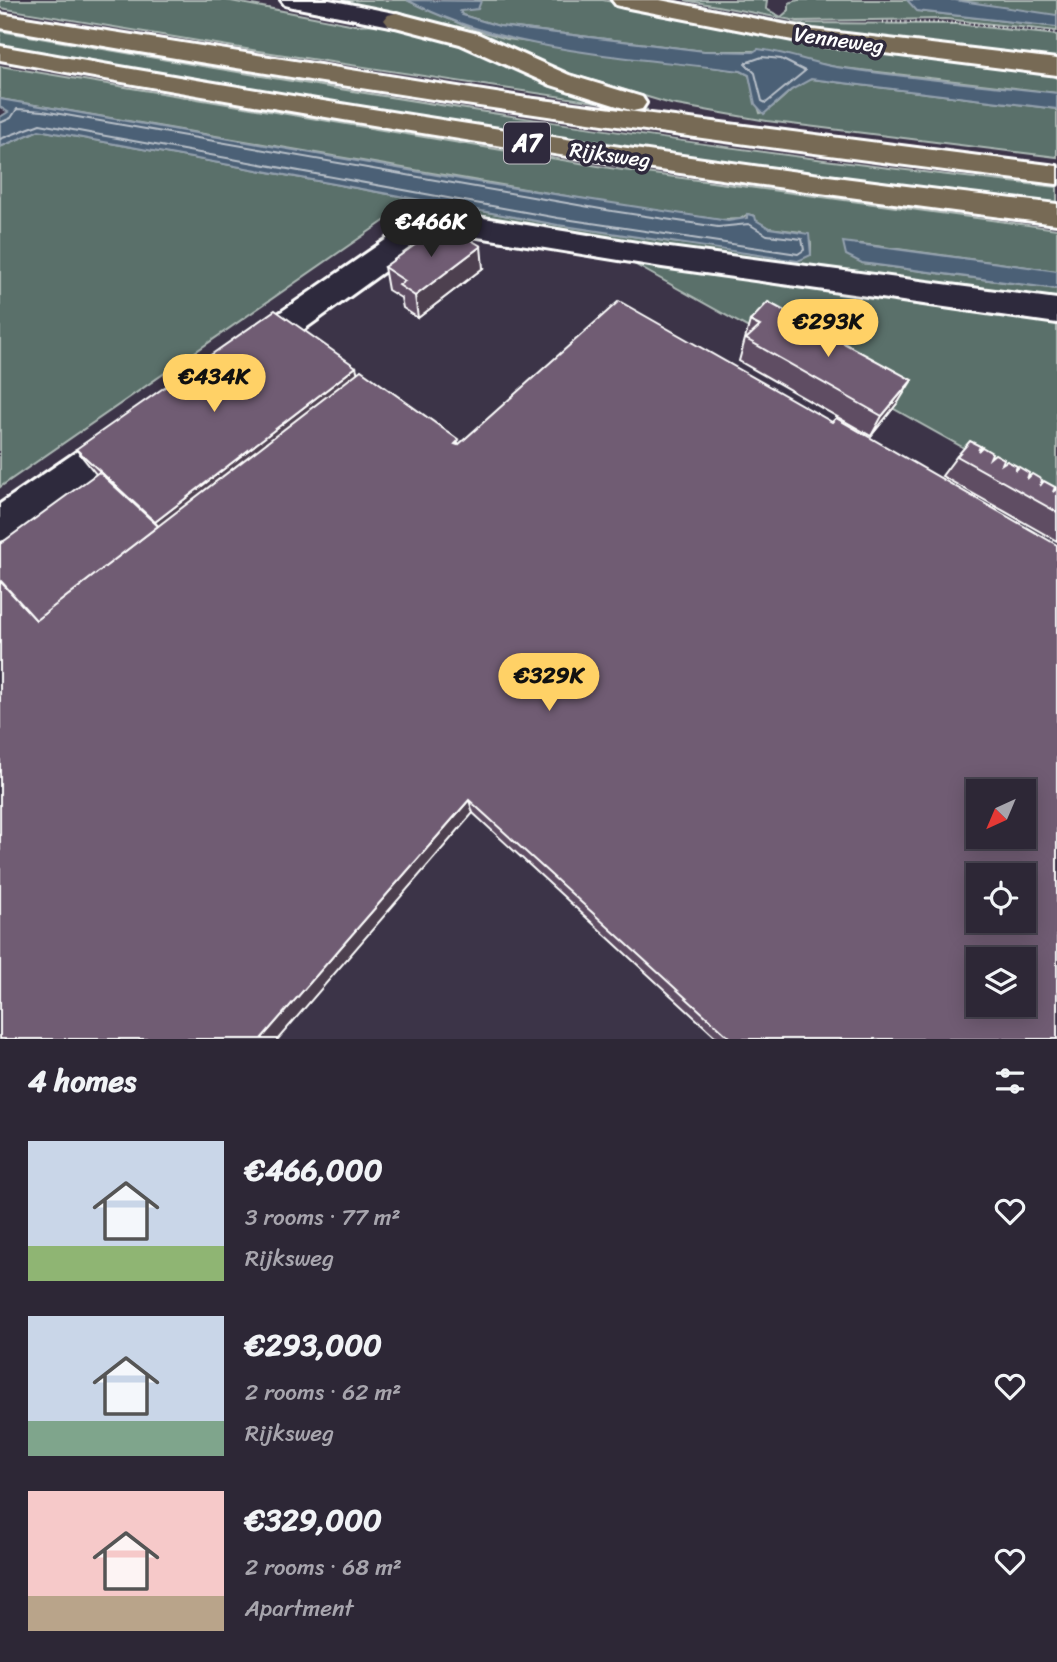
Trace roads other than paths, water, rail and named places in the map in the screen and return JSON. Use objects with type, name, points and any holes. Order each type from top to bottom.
[{"type":"main road","name":"Venneweg","points":[[624,0],[813,37],[1057,67]]},
{"type":"main road","points":[[396,20],[469,39],[560,80],[657,110],[860,143],[1057,168]]},
{"type":"main road","name":"Rijksweg","points":[[0,21],[454,97],[774,143],[1057,176]]},
{"type":"main road","name":"Rijksweg","points":[[0,53],[436,130],[1057,214]]},
{"type":"lane","points":[[293,0],[396,20]]},
{"type":"lane","points":[[224,368],[414,235],[447,222],[662,257],[1057,310]]},
{"type":"lane","points":[[0,525],[157,415]]},
{"type":"water","points":[[407,0],[481,1],[478,9],[460,11],[462,15],[499,26],[704,51],[753,52],[758,49],[836,67],[1057,93],[1057,109],[811,79],[791,90],[764,114],[755,104],[749,75],[741,71],[613,56],[528,42],[486,32]]},
{"type":"water","points":[[907,0],[955,0],[1057,15],[1057,27],[917,11]]},
{"type":"water","points":[[0,99],[483,183],[728,221],[747,218],[747,214],[755,216],[756,220],[769,228],[809,234],[811,255],[798,261],[558,225],[39,130],[0,147],[0,117],[8,112],[0,107]]},
{"type":"water","points":[[843,242],[1057,271],[1057,289],[862,263],[846,255]]}]
